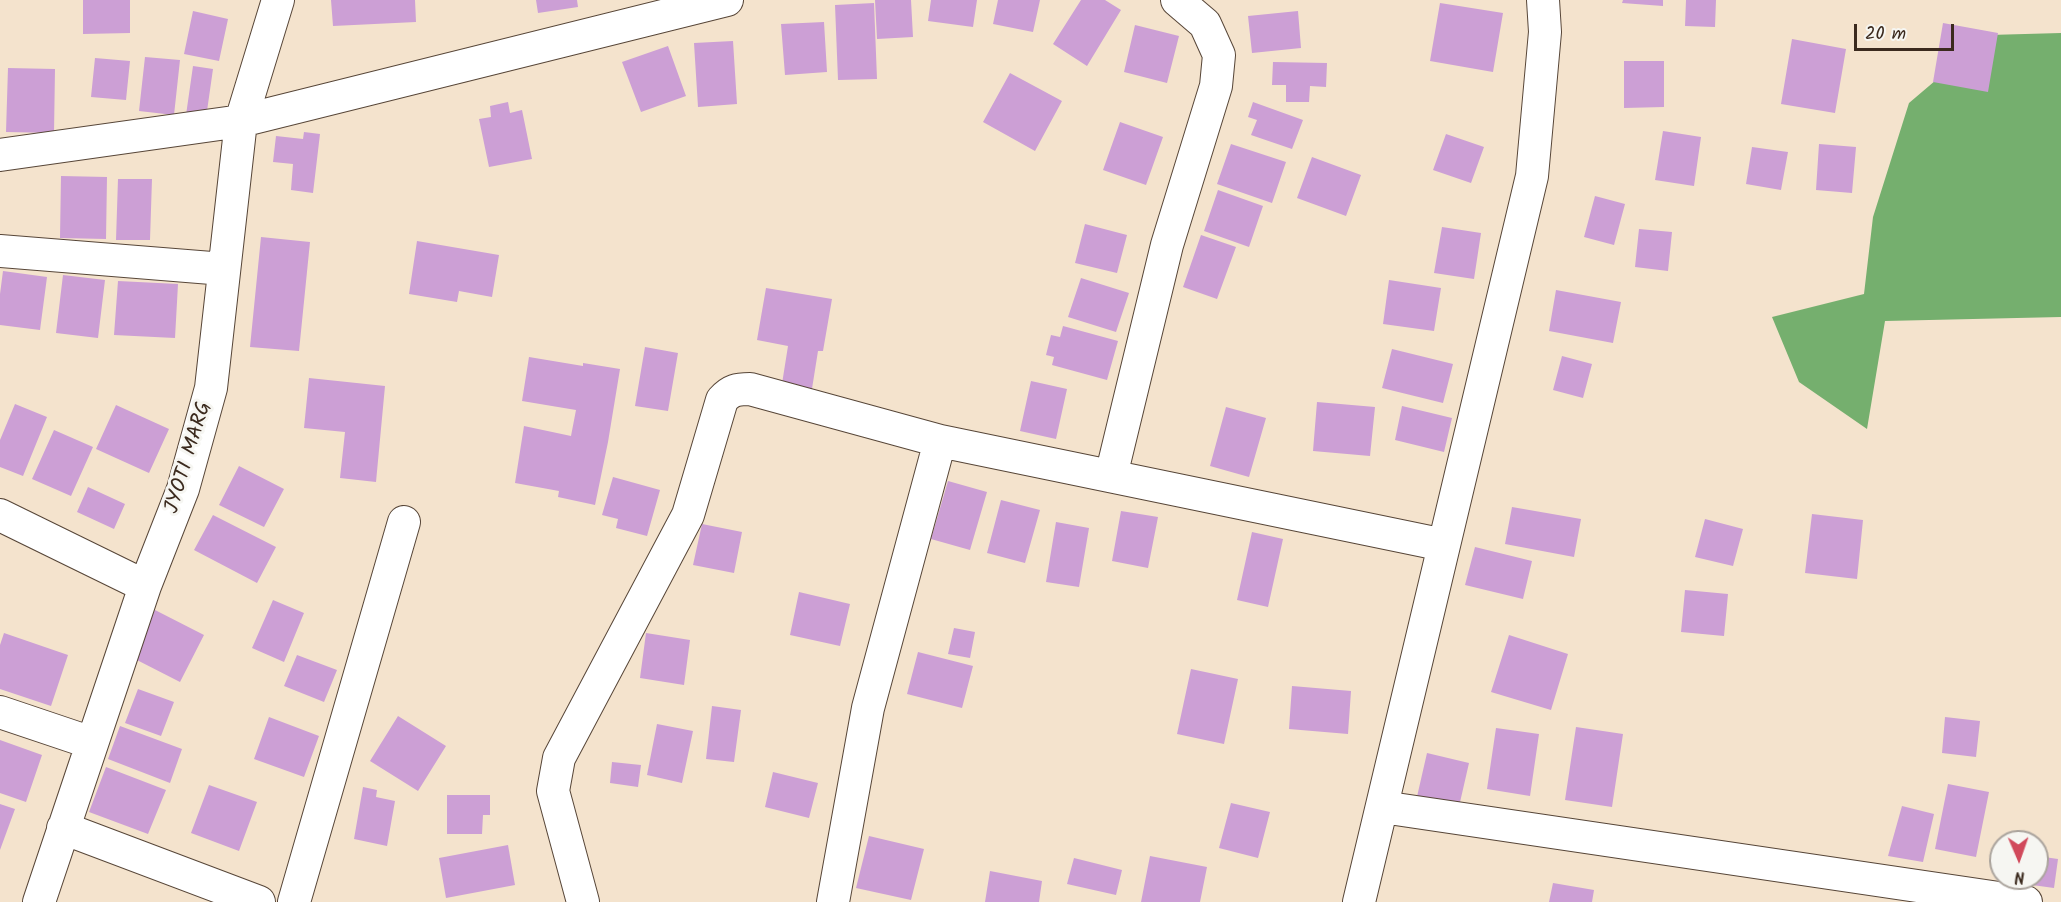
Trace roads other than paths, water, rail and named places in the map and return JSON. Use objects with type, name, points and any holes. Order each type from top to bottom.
[{"type":"street","name":"JYOTI MARG","points":[[39,902],[145,586],[183,489],[211,388],[241,121],[278,0]]},
{"type":"street","points":[[0,155],[241,121],[727,0]]},
{"type":"street","points":[[1111,476],[1167,245],[1216,86],[1219,55],[1205,24],[1177,0]]},
{"type":"street","points":[[1359,902],[1532,176],[1545,32],[1543,0]]},
{"type":"street","points":[[0,251],[224,269]]},
{"type":"street","points":[[583,902],[553,791],[559,758],[688,515],[722,400],[728,393],[737,389],[750,389],[940,441],[1444,545]]},
{"type":"street","points":[[833,902],[868,708],[940,441]]},
{"type":"street","points":[[0,515],[145,586]]},
{"type":"street","points":[[294,902],[404,522]]},
{"type":"street","points":[[0,712],[92,743]]},
{"type":"street","points":[[1382,807],[2026,902]]},
{"type":"street","points":[[63,828],[259,902]]}]
